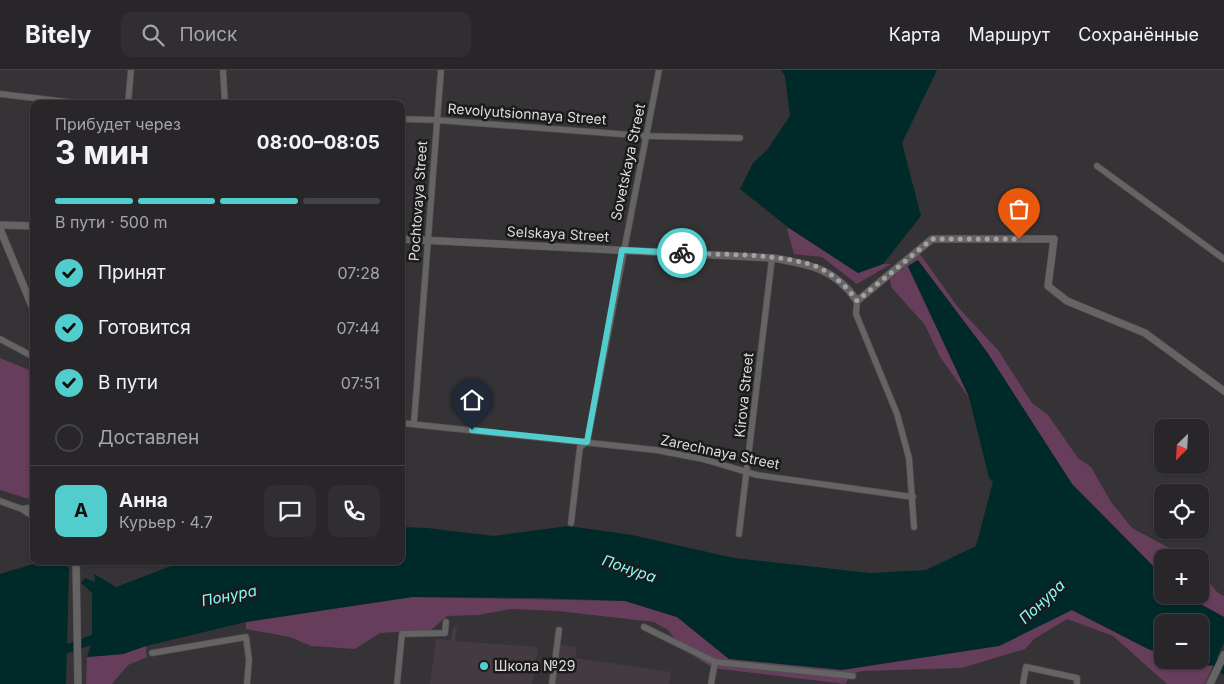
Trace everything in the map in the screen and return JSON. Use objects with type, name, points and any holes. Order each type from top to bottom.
[{"type":"street","points":[[128,100],[131,70]]},
{"type":"street","points":[[223,70],[225,100]]},
{"type":"street","name":"Pochtovaya Street","points":[[414,423],[441,70]]},
{"type":"street","name":"Sovetskaya Street","points":[[571,523],[580,447],[587,442],[622,250],[659,70]]},
{"type":"street","points":[[0,94],[51,100]]},
{"type":"street","name":"Revolyutsionnaya Street","points":[[405,119],[646,136],[740,138]]},
{"type":"street","points":[[1097,166],[1224,259]]},
{"type":"street","points":[[0,225],[30,226]]},
{"type":"street","points":[[0,229],[30,301]]},
{"type":"street","name":"Selskaya Street","points":[[405,239],[772,258],[810,264],[849,289],[857,301]]},
{"type":"street","points":[[914,527],[909,458],[897,414],[856,314],[857,301],[932,239],[1054,239],[1048,286],[1067,301],[1145,333],[1224,391]]},
{"type":"street","name":"Kirova Street","points":[[739,534],[772,258]]},
{"type":"street","points":[[0,339],[30,355]]},
{"type":"street","name":"Zarechnaya Street","points":[[405,423],[587,442],[621,448],[656,450],[748,470],[757,475],[913,497]]},
{"type":"street","points":[[0,501],[22,509],[30,514]]},
{"type":"street","points":[[22,509],[30,508]]},
{"type":"street","points":[[76,565],[78,684]]},
{"type":"street","points":[[397,684],[402,634],[445,633],[446,622]]},
{"type":"street","points":[[644,627],[715,662],[853,676]]},
{"type":"street","points":[[552,684],[559,630]]},
{"type":"street","points":[[152,653],[246,637],[249,660],[247,684]]},
{"type":"street","points":[[1210,684],[1224,655]]},
{"type":"street","points":[[711,684],[715,662]]},
{"type":"street","points":[[1023,684],[1026,667],[1077,678],[1077,684]]},
{"type":"shaded area","points":[[789,228],[858,273],[883,264],[891,264],[857,284],[822,257],[794,254],[787,229]]},
{"type":"shaded area","points":[[920,254],[957,306],[998,350],[1032,403],[1048,415],[1078,458],[1091,467],[1111,502],[1132,528],[1171,549],[1154,549],[1154,567],[1072,484],[987,352],[917,260],[908,267],[970,399],[940,357],[925,325],[891,287],[890,279]]},
{"type":"shaded area","points":[[0,358],[30,370],[30,499],[0,490]]},
{"type":"shaded area","points":[[1209,582],[1218,593],[1224,596],[1224,617],[1200,604],[1209,604]]},
{"type":"shaded area","points":[[412,597],[626,601],[677,617],[729,659],[999,646],[1072,610],[1154,651],[1154,669],[1209,669],[1209,666],[1213,665],[1205,684],[1167,684],[1113,636],[1067,619],[1034,639],[1025,649],[962,668],[862,671],[852,674],[845,684],[713,668],[683,649],[668,630],[654,622],[558,611],[512,609],[478,615],[447,616],[431,630],[380,633],[355,649],[311,646],[290,637],[246,629],[246,622]]},
{"type":"shaded area","name":"Школа №29","points":[[453,627],[457,627],[455,641],[538,647],[532,684],[430,684],[436,639],[451,640]]},
{"type":"shaded area","points":[[560,645],[577,647],[575,658],[671,672],[669,684],[555,684]]},
{"type":"shaded area","points":[[146,646],[147,657],[128,665],[112,684],[86,684],[87,657],[123,654]]},
{"type":"water","points":[[781,70],[937,70],[902,143],[921,216],[883,264],[858,273],[789,228],[740,189],[753,163],[767,150],[790,116],[785,76]]},
{"type":"water","points":[[918,260],[987,352],[1072,484],[1154,567],[1154,604],[1200,604],[1224,617],[1224,643],[1213,665],[1209,666],[1209,614],[1154,614],[1154,651],[1072,610],[999,646],[842,670],[729,659],[677,617],[625,601],[412,597],[246,622],[146,646],[123,654],[87,657],[92,642],[92,593],[81,583],[85,578],[95,582],[94,574],[116,587],[174,565],[405,565],[405,527],[494,536],[568,526],[632,535],[734,558],[870,573],[926,570],[976,546],[993,482],[989,478],[969,397],[908,266]]},
{"type":"water","points":[[30,565],[65,565],[69,568],[66,684],[0,684],[0,574]]},
{"type":"waterway","name":"Понура","points":[[56,653],[102,636]]},
{"type":"waterway","name":"Понура","points":[[1209,656],[1224,670]]},
{"type":"way so far","points":[[682,253],[772,258],[810,264],[827,273],[849,289],[857,301],[932,239],[1019,239]]},
{"type":"place","name":"Школа №29","points":[[484,666]]},
{"type":"route","points":[[472,430],[587,442],[622,250],[682,253]]}]
